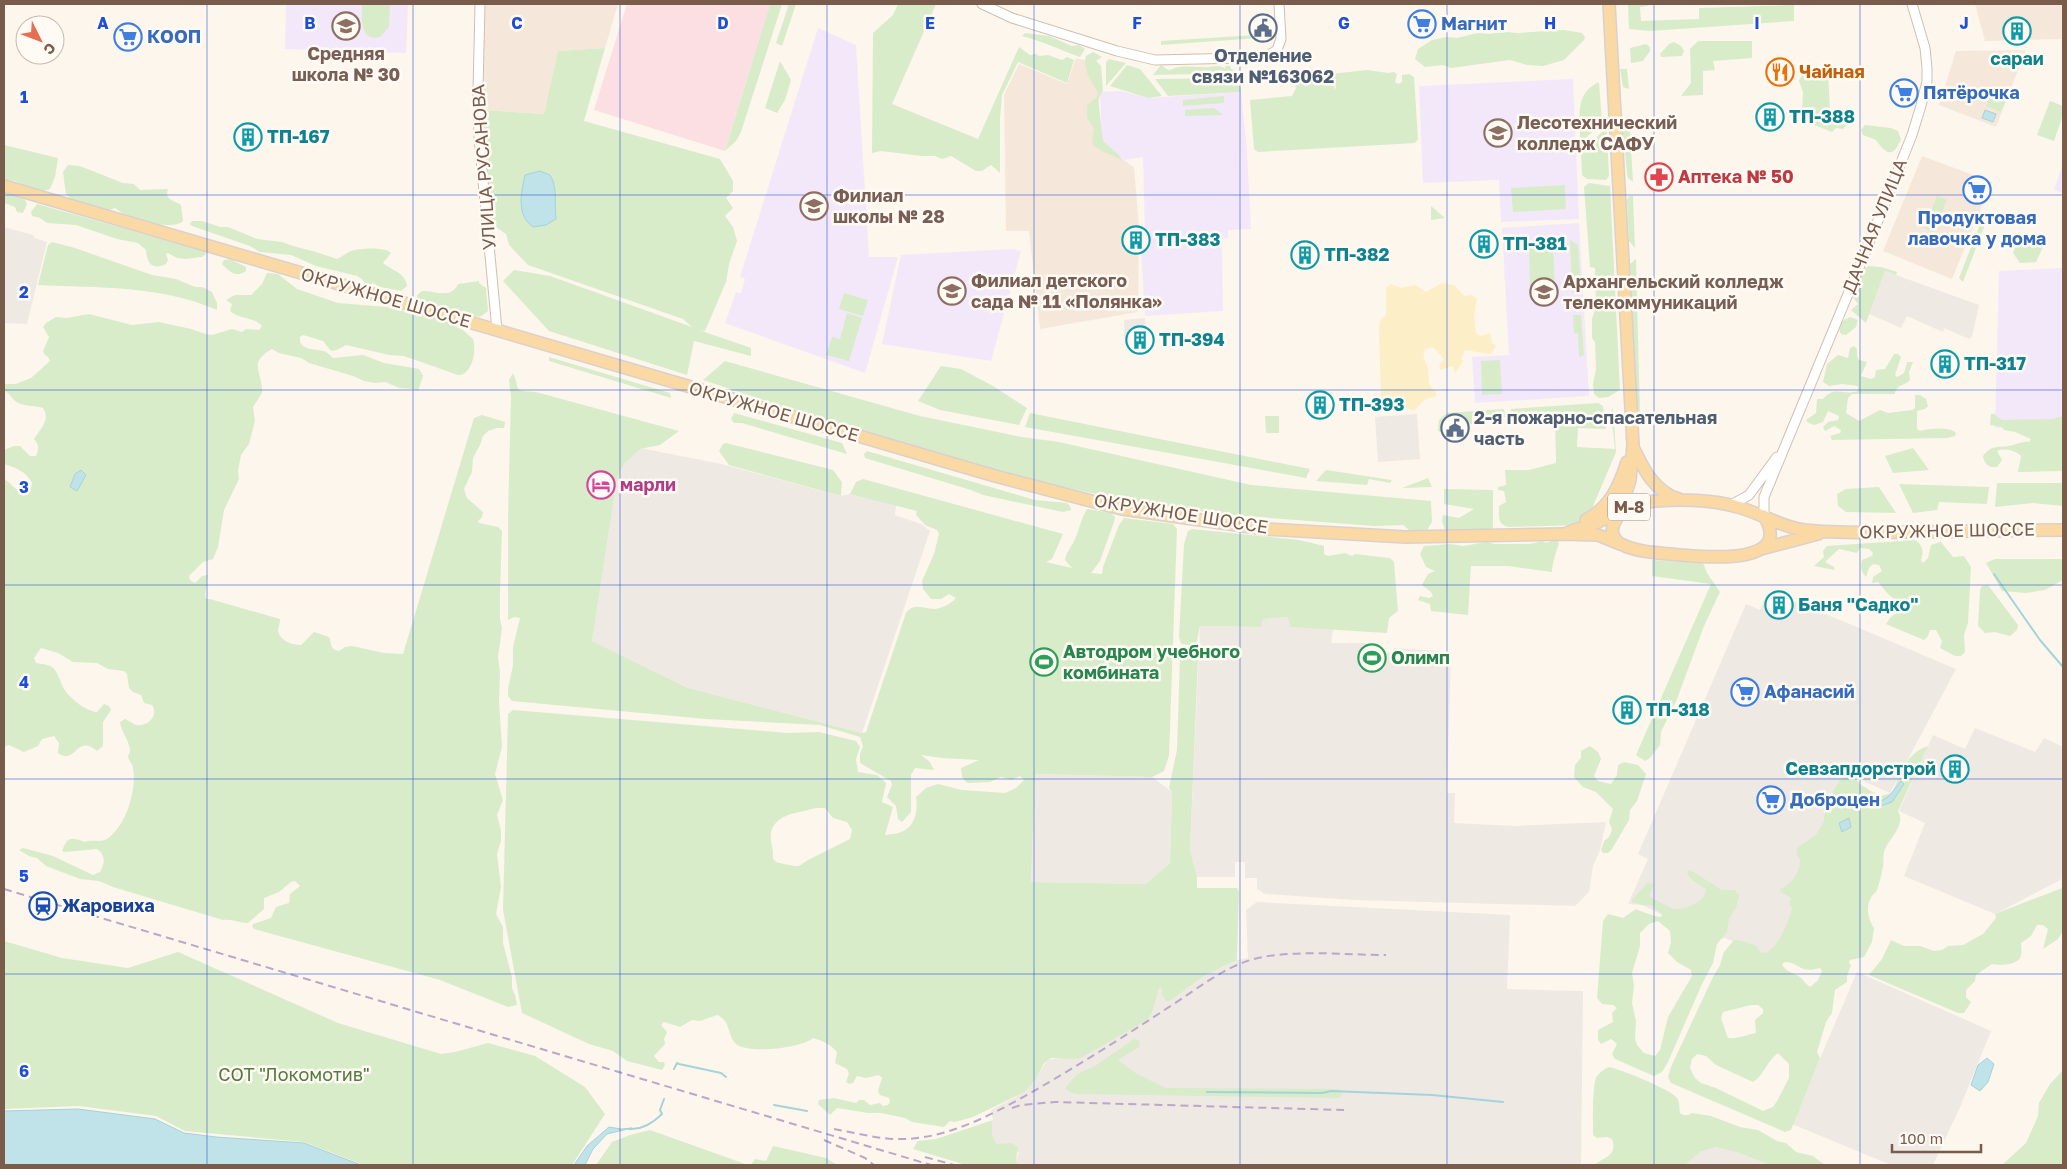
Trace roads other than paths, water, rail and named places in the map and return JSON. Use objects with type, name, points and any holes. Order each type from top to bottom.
[{"type":"main road","name":"М-8","points":[[1609,4],[1633,445],[1630,480],[1620,512],[1612,525],[1612,532],[1620,544]]},
{"type":"main road","name":"ОКРУЖНОЕ ШОССЕ","points":[[4,186],[986,474],[1122,509],[1265,529],[1395,537],[1598,535],[1620,544],[1662,553],[1708,558],[1748,555],[1761,549],[1830,532]]},
{"type":"main road","name":"М-8","points":[[1633,445],[1650,478],[1666,494],[1685,501]]},
{"type":"main road","name":"М-8","points":[[1563,534],[1598,514],[1609,503],[1619,486],[1633,445]]},
{"type":"main road","name":"ОКРУЖНОЕ ШОССЕ","points":[[1563,534],[1644,503],[1685,501],[1731,506],[1764,516],[1789,527],[1830,532],[2063,530]]},
{"type":"main road","points":[[1761,549],[1770,536],[1770,529],[1764,516]]},
{"type":"street","name":"УЛИЦА РУСАНОВА","points":[[480,4],[479,138],[497,330]]},
{"type":"street","points":[[982,4],[1017,20],[1117,51],[1155,60],[1242,58],[1269,55],[1277,50],[1281,39],[1279,4]]},
{"type":"street","name":"ДАЧНАЯ УЛИЦА","points":[[1764,516],[1764,497],[1912,135],[1922,104],[1927,82],[1925,48],[1912,4]]},
{"type":"street","name":"ДАЧНАЯ УЛИЦА","points":[[1731,506],[1749,495],[1787,442]]},
{"type":"water","points":[[1985,110],[1996,114],[1993,122],[1982,118]]},
{"type":"water","points":[[540,171],[550,175],[554,185],[556,219],[546,225],[533,227],[524,216],[522,210],[522,189],[525,175]]},
{"type":"water","points":[[81,470],[86,475],[77,491],[70,487],[75,474]]},
{"type":"water","points":[[1901,781],[1904,784],[1892,802],[1881,806],[1880,802],[1889,796]]},
{"type":"water","points":[[1849,818],[1851,827],[1842,832],[1839,823]]},
{"type":"water","points":[[1987,1058],[1994,1064],[1988,1082],[1980,1091],[1971,1085],[1978,1065]]},
{"type":"water","points":[[78,1109],[155,1119],[184,1133],[304,1143],[361,1165],[4,1165],[4,1111]]},
{"type":"water","points":[[609,1127],[632,1128],[607,1134],[593,1149],[585,1165],[574,1165],[587,1146]]},
{"type":"waterway","points":[[1994,574],[2040,640],[2063,667]]},
{"type":"waterway","points":[[674,1069],[677,1063],[721,1073],[726,1077]]},
{"type":"waterway","points":[[1207,1092],[1322,1093],[1331,1091],[1432,1095],[1503,1102]]},
{"type":"waterway","points":[[629,1129],[643,1127],[659,1117],[662,1114],[660,1110],[664,1099]]},
{"type":"waterway","points":[[774,1105],[807,1111]]},
{"type":"railway","points":[[4,889],[931,1165]]},
{"type":"railway","points":[[834,1129],[878,1137],[904,1139],[923,1137],[962,1127],[1034,1091],[1123,1037],[1208,981],[1242,963],[1285,954],[1386,955]]},
{"type":"railway","points":[[1012,1108],[1021,1105],[1055,1102],[1344,1110]]},
{"type":"railway","points":[[824,1140],[865,1158],[874,1165]]},
{"type":"railway","points":[[925,1157],[954,1165]]},
{"type":"place","name":"Магнит","points":[[1422,24]]},
{"type":"place","name":"Средняя школа № 30","points":[[346,26]]},
{"type":"place","name":"Отделение связи №163062","points":[[1263,28]]},
{"type":"place","name":"сараи","points":[[2017,31]]},
{"type":"place","name":"КООП","points":[[128,37]]},
{"type":"place","name":"Чайная","points":[[1780,72]]},
{"type":"place","name":"Пятёрочка","points":[[1904,93]]},
{"type":"place","name":"ТП-388","points":[[1770,117]]},
{"type":"place","name":"Лесотехнический колледж САФУ","points":[[1498,133]]},
{"type":"place","name":"ТП-167","points":[[248,137]]},
{"type":"place","name":"Аптека № 50","points":[[1659,177]]},
{"type":"place","name":"Продуктовая лавочка у дома","points":[[1977,190]]},
{"type":"place","name":"Филиал школы № 28","points":[[814,206]]},
{"type":"place","name":"ТП-383","points":[[1136,240]]},
{"type":"place","name":"ТП-381","points":[[1484,244]]},
{"type":"place","name":"ТП-382","points":[[1305,255]]},
{"type":"place","name":"Филиал детского сада № 11 «Полянка»","points":[[952,291]]},
{"type":"place","name":"Архангельский колледж телекоммуникаций","points":[[1544,292]]},
{"type":"place","name":"ТП-394","points":[[1140,340]]},
{"type":"place","name":"ТП-317","points":[[1945,364]]},
{"type":"place","name":"ТП-393","points":[[1320,405]]},
{"type":"place","name":"2-я пожарно-спасательная часть","points":[[1455,428]]},
{"type":"place","name":"марли","points":[[601,485]]},
{"type":"place","name":"Баня \"Садко\"","points":[[1779,605]]},
{"type":"place","name":"Олимп","points":[[1372,658]]},
{"type":"place","name":"Автодром учебного комбината","points":[[1044,662]]},
{"type":"place","name":"Афанасий","points":[[1745,692]]},
{"type":"place","name":"ТП-318","points":[[1627,710]]},
{"type":"place","name":"Севзапдорстрой","points":[[1955,769]]},
{"type":"place","name":"Доброцен","points":[[1771,800]]},
{"type":"place","name":"Жаровиха","points":[[43,906]]},
{"type":"park label","name":"СОТ \"Локомотив\"","points":[[294,1075]]}]
